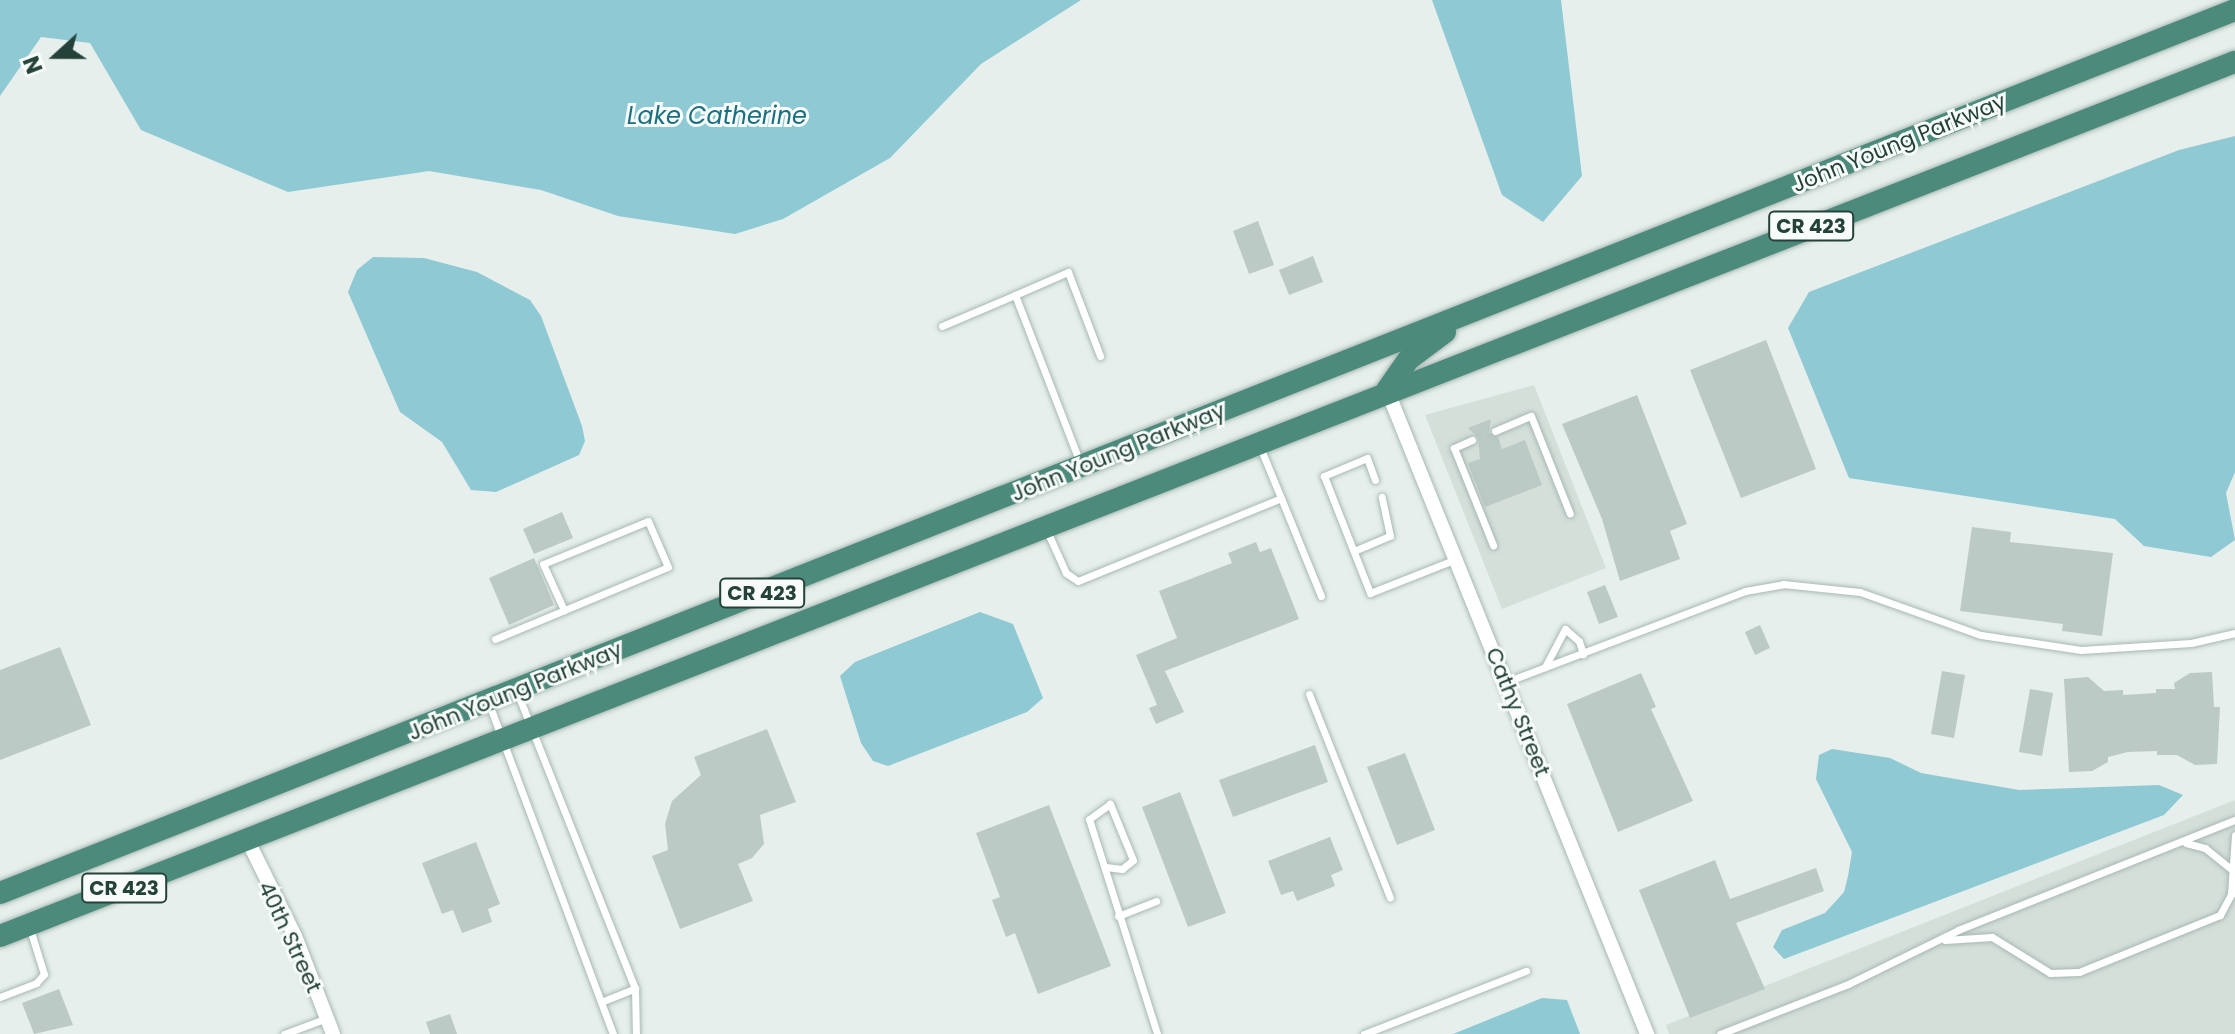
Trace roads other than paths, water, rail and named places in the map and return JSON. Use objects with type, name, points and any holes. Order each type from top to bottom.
[{"type":"highway","name":"John Young Parkway","points":[[0,893],[2235,10]]},
{"type":"highway","name":"John Young Parkway","points":[[0,936],[1387,390],[2235,62]]},
{"type":"highway","points":[[1387,390],[1409,359],[1479,309]]},
{"type":"highway","points":[[0,909],[43,876]]},
{"type":"street","name":"Cathy Street","points":[[1387,390],[1647,1034]]},
{"type":"street","name":"40th Street","points":[[247,839],[333,1034]]},
{"type":"lane","points":[[942,326],[1068,272],[1100,356]]},
{"type":"lane","points":[[1015,295],[1082,467]]},
{"type":"lane","points":[[1495,431],[1531,416],[1570,514]]},
{"type":"lane","points":[[1472,440],[1454,448],[1493,545]]},
{"type":"lane","points":[[1258,441],[1321,596]]},
{"type":"lane","points":[[1375,480],[1367,458],[1324,476],[1370,593],[1456,559]]},
{"type":"lane","points":[[1354,551],[1390,536],[1382,497]]},
{"type":"lane","points":[[1044,525],[1066,573],[1078,581],[1281,498]]},
{"type":"lane","points":[[495,639],[668,567],[648,521],[543,564],[564,610]]},
{"type":"lane","points":[[1506,682],[1745,591],[1783,584],[1849,589],[1981,635],[2081,650],[2191,643],[2235,633]]},
{"type":"lane","points":[[1545,667],[1565,629],[1579,641],[1583,654]]},
{"type":"lane","points":[[516,690],[635,988],[636,1034]]},
{"type":"lane","points":[[1309,694],[1390,898]]},
{"type":"lane","points":[[488,702],[613,1034]]},
{"type":"lane","points":[[1106,867],[1122,869],[1133,860],[1110,804],[1089,819],[1157,1034]]},
{"type":"lane","points":[[1720,1034],[2235,820]]},
{"type":"lane","points":[[1945,940],[1992,937],[2050,973],[2079,972],[2213,919],[2229,902],[2235,835]]},
{"type":"lane","points":[[2179,844],[2198,844],[2230,868]]},
{"type":"lane","points":[[1118,916],[1156,901]]},
{"type":"lane","points":[[0,997],[36,983],[44,974],[28,925]]},
{"type":"lane","points":[[1364,1034],[1526,971]]},
{"type":"lane","points":[[601,1002],[635,988]]},
{"type":"lane","points":[[284,1034],[327,1018]]},
{"type":"water","name":"Lake Catherine","points":[[0,0],[1081,0],[981,64],[890,158],[783,219],[735,234],[618,216],[541,190],[429,171],[288,192],[141,130],[90,43],[41,37],[0,96]]},
{"type":"water","points":[[1432,0],[1561,0],[1582,176],[1543,222],[1502,195]]},
{"type":"water","points":[[2235,136],[2235,472],[2226,493],[2235,540],[2211,557],[2144,546],[2115,519],[1849,478],[1788,328],[1809,292],[2179,150]]},
{"type":"water","points":[[373,257],[424,258],[477,272],[530,300],[541,316],[582,426],[585,441],[579,455],[496,492],[471,490],[442,442],[400,412],[348,292],[357,270]]},
{"type":"water","points":[[980,612],[1013,624],[1043,698],[1027,712],[888,766],[873,761],[861,743],[840,676],[855,662]]},
{"type":"water","points":[[1832,749],[1890,758],[1921,773],[2019,790],[2159,785],[2183,795],[2164,815],[1784,959],[1773,947],[1782,930],[1825,913],[1844,892],[1848,876],[1852,852],[1816,779],[1819,755]]},
{"type":"water","points":[[1542,998],[1567,1000],[1580,1034],[1453,1034]]}]
